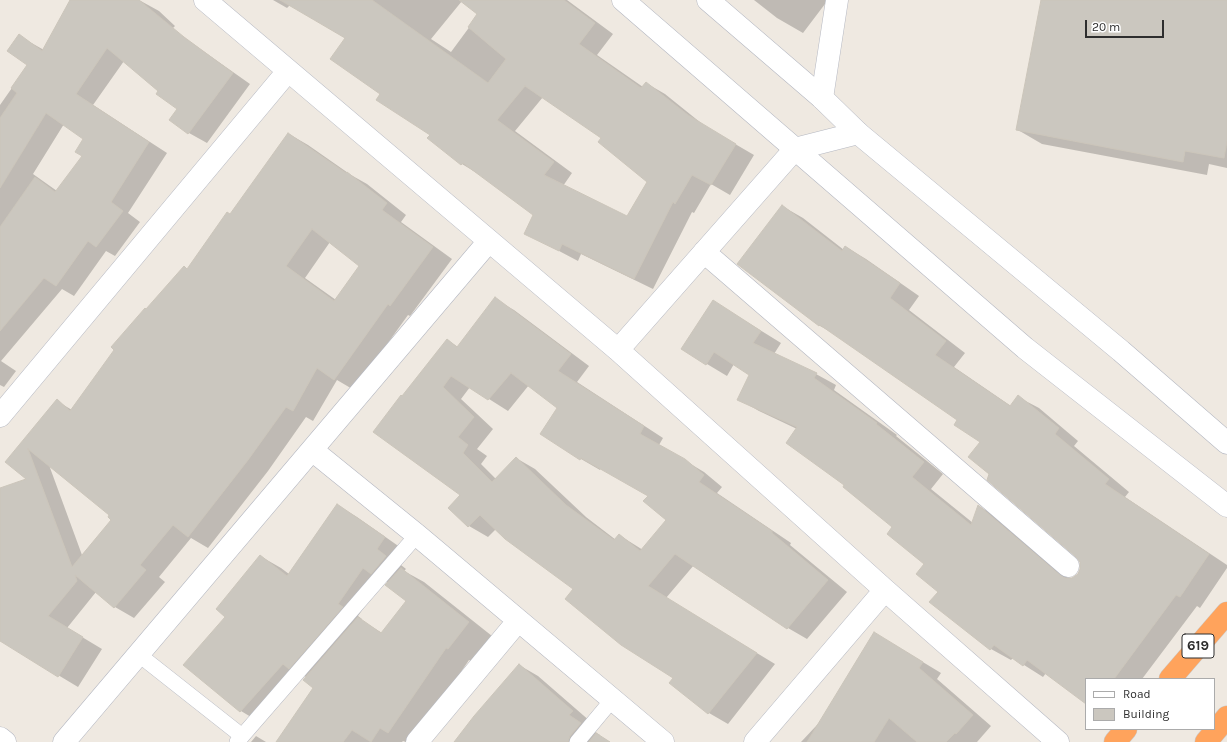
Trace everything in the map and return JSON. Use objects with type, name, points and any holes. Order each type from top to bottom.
[{"type":"highway","name":"619","points":[[1171,678],[1227,613]]},
{"type":"highway","points":[[1206,742],[1227,717]]},
{"type":"highway","points":[[1115,742],[1125,730]]},
{"type":"street","points":[[205,0],[618,350],[885,590],[1058,742]]},
{"type":"street","points":[[623,0],[1024,348],[1227,506]]},
{"type":"street","points":[[708,0],[822,98],[858,133],[1121,351],[1227,443]]},
{"type":"street","points":[[822,98],[837,0]]},
{"type":"street","points":[[0,416],[288,71]]},
{"type":"street","points":[[618,350],[795,149],[858,133]]},
{"type":"street","points":[[64,742],[489,241]]},
{"type":"street","points":[[704,252],[1068,566]]},
{"type":"street","points":[[312,450],[417,535],[663,742]]},
{"type":"street","points":[[755,742],[885,590]]},
{"type":"street","points":[[417,742],[518,621]]},
{"type":"street","points":[[0,738],[5,742]]},
{"type":"lane","points":[[138,654],[240,739],[417,535]]},
{"type":"lane","points":[[577,742],[612,700]]},
{"type":"building","points":[[70,0],[139,0],[184,37],[233,73],[188,134],[169,120],[177,109],[156,94],[158,91],[107,48],[76,94],[149,142],[111,202],[123,211],[96,247],[88,241],[56,286],[44,278],[0,331],[0,227],[35,177],[55,192],[82,156],[75,152],[83,139],[46,113],[0,188],[0,118],[17,93],[11,88],[27,65],[7,51],[19,34],[42,51]]},
{"type":"building","points":[[280,0],[372,0],[488,83],[506,59],[468,27],[477,14],[459,0],[564,0],[595,23],[579,44],[641,88],[646,82],[688,115],[736,144],[711,185],[692,175],[675,204],[673,202],[634,279],[562,244],[559,251],[524,234],[533,215],[463,163],[461,165],[427,138],[430,135],[376,100],[380,94],[330,59],[345,38]],"holes":[[[525,86],[601,138],[598,142],[647,182],[627,216],[544,175],[554,162],[497,120]]]},
{"type":"building","points":[[1041,0],[1227,0],[1227,141],[1224,158],[1185,151],[1183,162],[1016,130]]},
{"type":"building","points":[[288,133],[346,173],[347,172],[387,203],[382,210],[433,247],[390,306],[388,304],[334,380],[317,368],[293,411],[286,407],[248,460],[188,537],[173,525],[140,565],[146,570],[114,608],[75,575],[77,581],[48,616],[83,637],[58,677],[0,641],[0,488],[26,479],[5,462],[57,399],[70,411],[114,350],[111,347],[184,266],[187,269],[227,212],[230,214]],"holes":[[[312,229],[359,266],[334,301],[286,266]],[[28,449],[109,515],[108,517],[111,520],[72,567]]]},
{"type":"building","points":[[782,205],[842,251],[845,246],[900,283],[890,298],[946,341],[935,355],[1010,406],[1018,395],[1059,428],[1055,434],[1109,479],[1105,484],[1209,554],[1180,597],[1176,595],[1115,678],[1085,678],[1085,703],[1027,660],[1023,666],[994,645],[990,650],[929,602],[938,592],[916,574],[924,564],[887,534],[892,527],[843,487],[844,485],[786,443],[797,427],[737,400],[749,375],[714,352],[706,365],[681,349],[713,300],[761,331],[753,343],[817,373],[814,378],[877,423],[876,424],[924,462],[912,477],[971,525],[978,505],[1060,575],[1065,578],[1072,578],[1078,574],[1080,562],[1076,557],[987,480],[989,474],[968,457],[980,442],[954,425],[957,420],[820,325],[819,326],[737,264]]},
{"type":"building","points":[[495,297],[571,354],[558,371],[644,426],[640,434],[685,459],[704,475],[699,482],[772,531],[772,533],[828,580],[787,629],[675,554],[648,586],[757,653],[708,714],[669,683],[673,678],[621,645],[565,599],[573,589],[505,539],[480,515],[468,527],[448,508],[460,495],[373,432],[447,339],[457,347]],"holes":[[[511,373],[557,408],[540,434],[580,460],[581,458],[648,496],[643,501],[666,520],[640,551],[619,534],[614,540],[566,505],[516,457],[492,482],[463,453],[468,445],[458,437],[474,417],[443,387],[451,376],[488,400]]]},
{"type":"building","points":[[337,504],[385,537],[377,549],[386,556],[371,574],[363,568],[338,604],[343,607],[289,669],[283,664],[240,712],[183,665],[225,617],[216,609],[260,555],[287,576]]},
{"type":"building","points":[[401,568],[469,622],[448,649],[446,648],[388,733],[380,728],[371,742],[352,730],[343,742],[276,742],[313,688],[303,680],[358,617],[381,633],[406,601],[385,585]]},
{"type":"building","points":[[874,632],[923,662],[919,668],[973,715],[956,734],[955,733],[946,742],[917,742],[889,718],[874,742],[807,742]]},
{"type":"building","points":[[519,664],[573,711],[569,715],[581,723],[570,736],[568,742],[454,742],[474,716]]},
{"type":"building","points":[[596,733],[610,742],[589,742]]}]
